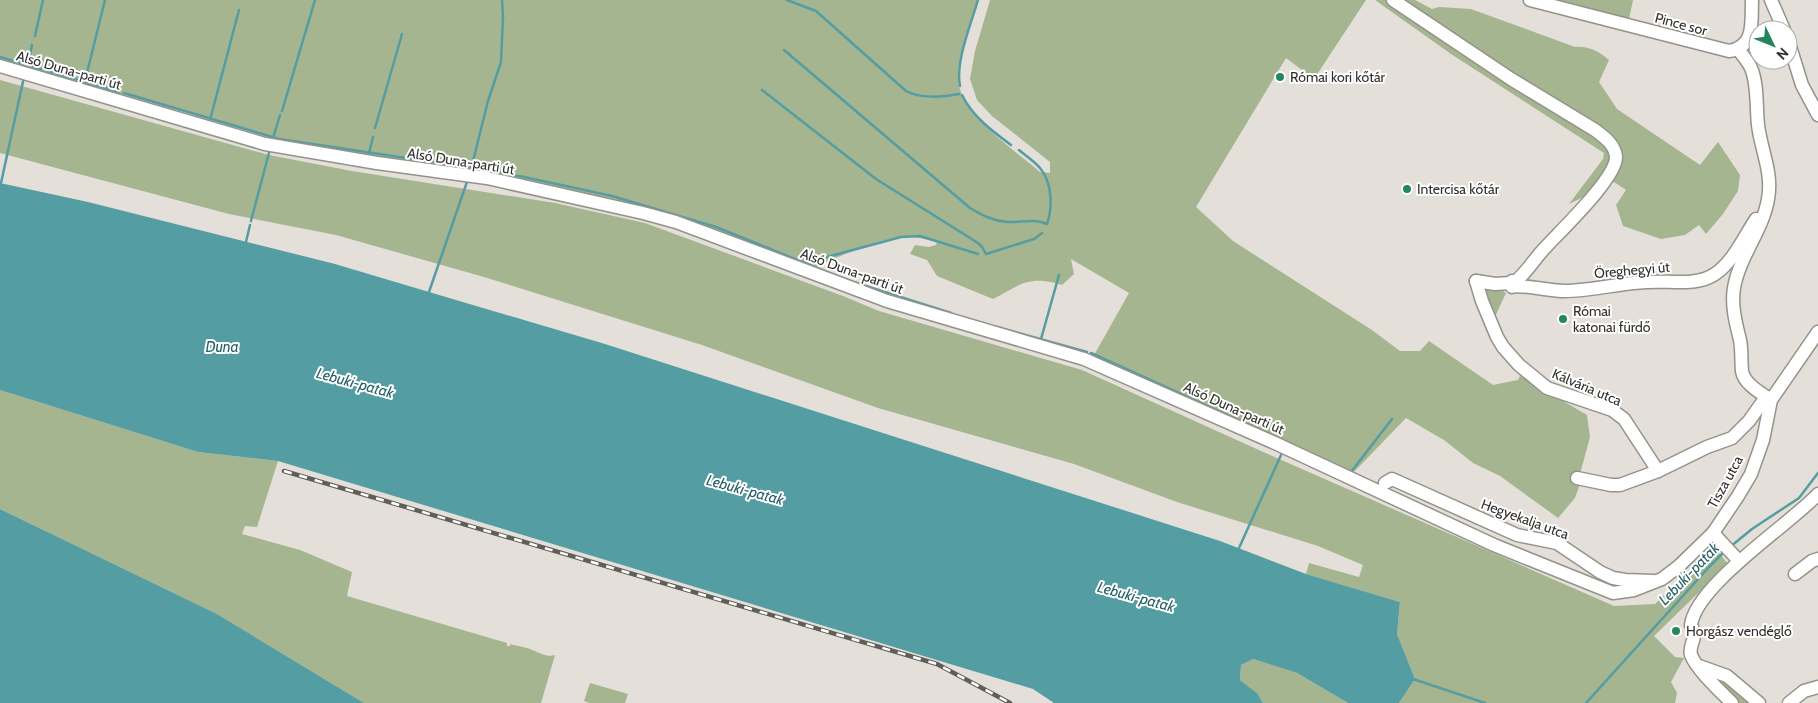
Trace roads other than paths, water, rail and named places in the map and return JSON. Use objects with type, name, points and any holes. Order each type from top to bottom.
[{"type":"street","points":[[1393,0],[1511,79],[1595,130],[1607,139],[1614,148],[1616,156],[1614,166],[1609,175],[1596,192],[1541,252],[1527,271],[1513,283]]},
{"type":"street","name":"Pince sor","points":[[1530,0],[1709,46],[1729,50],[1738,49]]},
{"type":"street","points":[[1738,49],[1748,40],[1751,29],[1752,0]]},
{"type":"street","points":[[1771,0],[1780,20]]},
{"type":"street","name":"Öreghegyi út","points":[[1476,281],[1495,284],[1513,283],[1529,288],[1563,291],[1646,282],[1692,282],[1714,275],[1742,250],[1769,186],[1769,174],[1758,126],[1754,79],[1751,68],[1738,49]]},
{"type":"street","name":"Alsó Duna-parti út","points":[[0,66],[265,144],[377,163],[469,175],[541,189],[668,220],[887,301],[1084,359],[1278,444],[1494,546],[1598,588],[1613,593],[1622,592],[1659,581]]},
{"type":"street","points":[[1797,70],[1802,85],[1818,115]]},
{"type":"street","points":[[1577,478],[1620,485],[1658,471],[1707,447],[1732,438],[1769,398],[1751,385],[1742,372],[1742,352],[1735,315],[1734,287],[1742,250]]},
{"type":"street","name":"Kálvária utca","points":[[1476,281],[1489,320],[1500,342],[1509,354],[1547,388],[1612,410],[1618,414],[1624,419],[1658,471]]},
{"type":"street","name":"Tisza utca","points":[[1659,581],[1713,533],[1738,496],[1751,474],[1763,440],[1769,398],[1818,332]]},
{"type":"street","name":"Hegyekalja utca","points":[[1385,483],[1392,479],[1510,532],[1544,542],[1557,543],[1600,572],[1614,578],[1659,581]]},
{"type":"street","points":[[1732,703],[1691,655],[1695,632],[1692,625],[1695,611],[1736,558],[1818,494]]},
{"type":"street","points":[[1713,533],[1736,558]]},
{"type":"street","points":[[1795,574],[1812,561],[1818,559]]},
{"type":"street","points":[[1699,666],[1727,676],[1759,703]]},
{"type":"street","points":[[1789,703],[1804,691],[1818,687]]},
{"type":"water","name":"Duna","points":[[0,183],[88,202],[335,264],[605,344],[1220,541],[1306,574],[1400,602],[1397,634],[1415,679],[1399,703],[1348,703],[1297,673],[1253,659],[1241,665],[1240,680],[1257,693],[1263,703],[1054,703],[1033,689],[278,461],[198,452],[0,390]]},
{"type":"water","points":[[0,509],[217,614],[364,703],[0,703]]},
{"type":"waterway","points":[[35,36],[43,0]]},
{"type":"waterway","points":[[85,81],[105,0]]},
{"type":"waterway","points":[[282,111],[315,0]]},
{"type":"waterway","points":[[471,169],[488,101],[501,62],[502,0]]},
{"type":"waterway","points":[[787,0],[816,11],[906,91],[925,96],[959,94]]},
{"type":"waterway","points":[[960,86],[959,76],[962,55],[978,0]]},
{"type":"waterway","points":[[210,120],[239,10]]},
{"type":"waterway","points":[[375,128],[402,34]]},
{"type":"waterway","points":[[28,65],[32,45]]},
{"type":"waterway","points":[[784,50],[970,208],[997,220],[1012,222],[1032,221],[1047,224],[1051,203],[1047,180],[1038,165],[1019,150]]},
{"type":"waterway","points":[[0,57],[119,92]]},
{"type":"waterway","points":[[1,183],[24,77]]},
{"type":"waterway","points":[[762,90],[876,179],[978,243],[986,254]]},
{"type":"waterway","points":[[124,93],[279,139],[524,177],[612,196],[716,227],[842,278]]},
{"type":"waterway","points":[[962,95],[977,117],[1011,145]]},
{"type":"waterway","points":[[273,138],[280,115]]},
{"type":"waterway","points":[[369,153],[373,137]]},
{"type":"waterway","points":[[251,221],[270,149]]},
{"type":"waterway","points":[[429,292],[468,179]]},
{"type":"waterway","points":[[246,242],[250,225]]},
{"type":"waterway","points":[[986,254],[1034,239],[1042,233]]},
{"type":"waterway","points":[[827,257],[901,237],[920,236],[978,254]]},
{"type":"waterway","points":[[805,263],[818,259]]},
{"type":"waterway","points":[[1041,339],[1059,275]]},
{"type":"waterway","points":[[847,280],[951,313]]},
{"type":"waterway","points":[[997,327],[1087,352]]},
{"type":"waterway","points":[[1091,353],[1260,430]]},
{"type":"waterway","points":[[1351,472],[1392,419]]},
{"type":"waterway","points":[[1239,548],[1281,455]]},
{"type":"waterway","name":"Lebuki-patak","points":[[1730,547],[1752,529],[1799,498],[1818,473]]},
{"type":"waterway","name":"Lebuki-patak","points":[[1586,703],[1724,552]]},
{"type":"waterway","name":"Lebuki-patak","points":[[1413,679],[1485,703]]},
{"type":"railway","points":[[284,471],[937,664],[1010,703]]},
{"type":"place","name":"Római kori kőtár","points":[[1280,77]]},
{"type":"place","name":"Intercisa kőtár","points":[[1407,189]]},
{"type":"place","name":"Római katonai fürdő","points":[[1563,319]]},
{"type":"place","name":"Horgász vendéglő","points":[[1676,631]]}]
